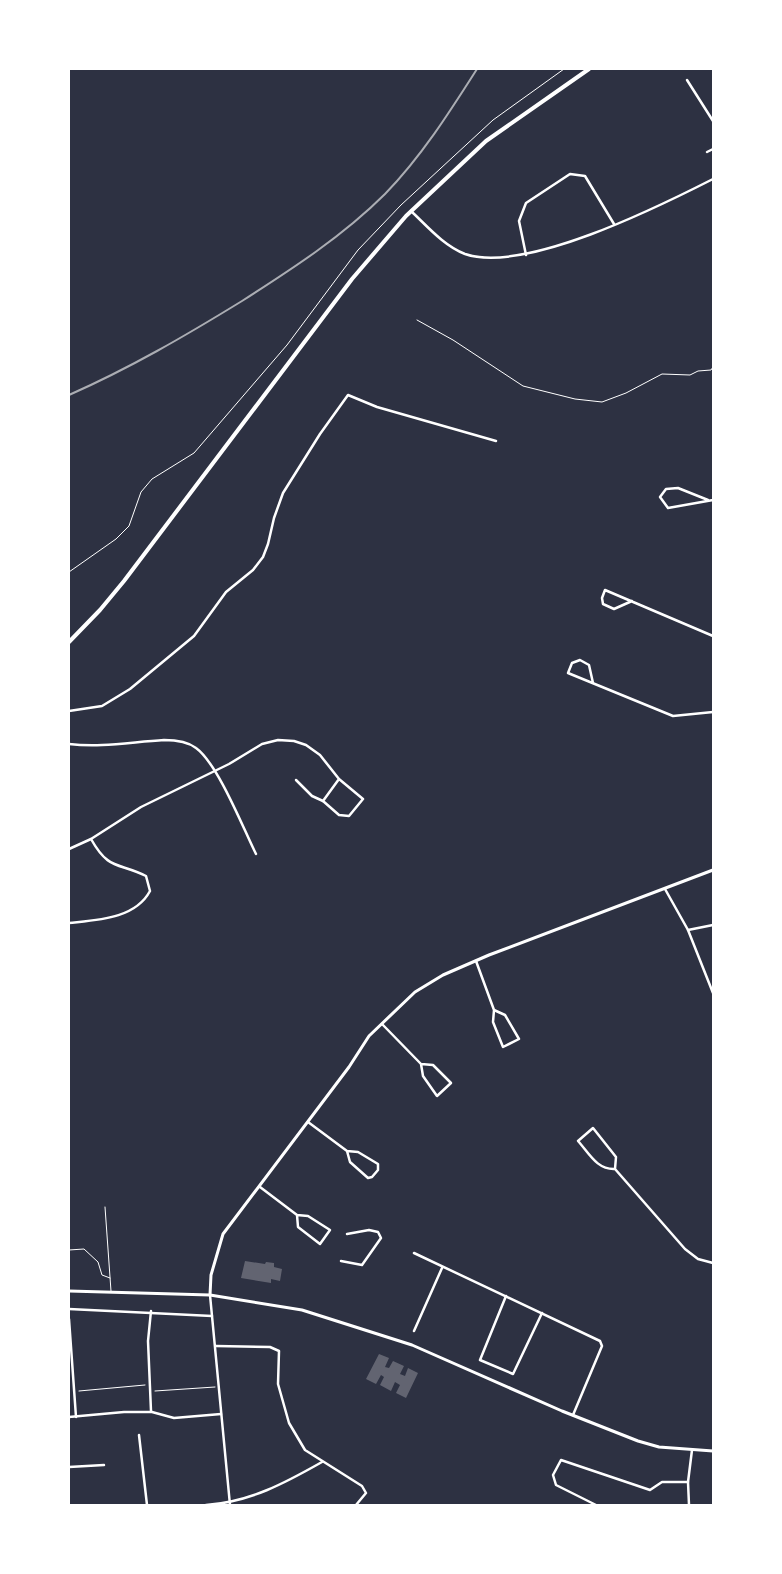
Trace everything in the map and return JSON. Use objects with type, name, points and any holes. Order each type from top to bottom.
[{"type":"main road","points":[[69,642],[100,610],[124,581],[352,279],[411,212],[486,141],[589,69]]},
{"type":"street","points":[[687,80],[713,121]]},
{"type":"street","points":[[707,152],[713,149]]},
{"type":"street","points":[[526,255],[519,221],[526,203],[570,174],[585,176],[614,224]]},
{"type":"street","points":[[411,212],[457,251],[479,257],[526,255],[661,205],[713,179]]},
{"type":"street","points":[[69,710],[89,709],[114,700],[194,636],[226,592],[253,570],[263,557],[284,493],[320,434],[348,396],[377,407],[496,441]]},
{"type":"street","points":[[708,500],[678,488],[666,489],[660,497],[668,508],[713,500]]},
{"type":"street","points":[[632,601],[614,609],[603,604],[602,598],[605,590],[632,601],[713,636]]},
{"type":"street","points":[[593,683],[589,665],[580,660],[572,663],[568,673],[674,716],[713,712]]},
{"type":"street","points":[[69,744],[116,746],[165,740],[183,741],[196,748],[206,757],[215,771],[256,854]]},
{"type":"street","points":[[69,849],[91,839],[141,807],[215,771],[262,744],[278,740],[294,741],[306,745],[320,755],[339,779],[364,799],[354,813],[349,816],[338,816],[323,801],[312,796],[296,780]]},
{"type":"street","points":[[323,801],[339,779]]},
{"type":"street","points":[[69,923],[114,917],[140,903],[150,891],[146,876],[108,862],[100,854],[91,839]]},
{"type":"street","points":[[230,1504],[210,1295],[211,1276],[223,1234],[349,1067],[369,1036],[415,992],[443,975],[713,870]]},
{"type":"street","points":[[665,889],[688,930],[713,993]]},
{"type":"street","points":[[688,930],[713,925]]},
{"type":"street","points":[[476,961],[494,1010],[493,1022],[503,1047],[519,1039],[505,1015],[494,1010]]},
{"type":"street","points":[[381,1023],[421,1064],[422,1076],[437,1096],[451,1083],[433,1065],[421,1064]]},
{"type":"street","points":[[308,1122],[347,1151],[358,1152],[378,1164],[378,1170],[372,1177],[368,1178],[350,1162],[347,1151]]},
{"type":"street","points":[[615,1169],[607,1170],[599,1165],[578,1141],[592,1128],[616,1157],[615,1169],[685,1249],[698,1259],[713,1263]]},
{"type":"street","points":[[260,1187],[297,1216],[308,1216],[330,1230],[320,1244],[298,1227],[297,1216]]},
{"type":"street","points":[[341,1261],[362,1265],[381,1238],[378,1232],[370,1230],[347,1234]]},
{"type":"street","points":[[414,1253],[442,1268],[600,1341],[602,1346],[572,1415]]},
{"type":"street","points":[[414,1331],[442,1268]]},
{"type":"street","points":[[69,1291],[210,1295],[302,1310],[356,1325],[420,1348],[572,1415],[638,1441],[659,1447],[713,1451]]},
{"type":"street","points":[[506,1296],[480,1360],[513,1374],[542,1313]]},
{"type":"street","points":[[69,1309],[151,1311],[212,1316]]},
{"type":"street","points":[[151,1311],[148,1341],[152,1412]]},
{"type":"street","points":[[69,1319],[76,1417]]},
{"type":"street","points":[[216,1346],[270,1347],[279,1351],[278,1384],[290,1423],[305,1450],[362,1486],[366,1493],[356,1505]]},
{"type":"street","points":[[69,1417],[152,1412],[174,1418],[221,1414]]},
{"type":"street","points":[[139,1435],[148,1505]]},
{"type":"street","points":[[689,1505],[688,1482],[692,1450]]},
{"type":"street","points":[[596,1505],[556,1485],[553,1475],[561,1460],[650,1490],[662,1482],[688,1482]]},
{"type":"street","points":[[206,1505],[230,1504],[281,1486],[322,1462]]},
{"type":"street","points":[[69,1466],[104,1465]]},
{"type":"lane","points":[[105,1207],[112,1291]]},
{"type":"lane","points":[[69,1250],[84,1249],[98,1262],[102,1275],[110,1278]]},
{"type":"path","points":[[69,572],[116,538],[129,526],[141,492],[152,479],[194,453],[287,345],[358,250],[402,205],[493,120],[564,69]]},
{"type":"path","points":[[416,320],[453,340],[523,386],[582,400],[602,402],[626,393],[662,374],[690,375],[698,371],[711,370],[713,367]]},
{"type":"path","points":[[74,1392],[146,1385],[154,1391],[219,1386]]},
{"type":"building","points":[[245,1261],[265,1264],[266,1262],[274,1263],[274,1267],[282,1269],[280,1281],[271,1279],[271,1283],[241,1278]]},
{"type":"building","points":[[379,1354],[389,1358],[385,1367],[389,1368],[393,1361],[404,1366],[400,1374],[405,1376],[408,1368],[418,1373],[406,1398],[396,1393],[400,1385],[395,1382],[391,1391],[380,1385],[384,1377],[381,1375],[376,1384],[366,1379]]},
{"type":"railway","points":[[69,395],[136,363],[221,314],[298,264],[352,224],[385,194],[411,165],[477,69]]}]
